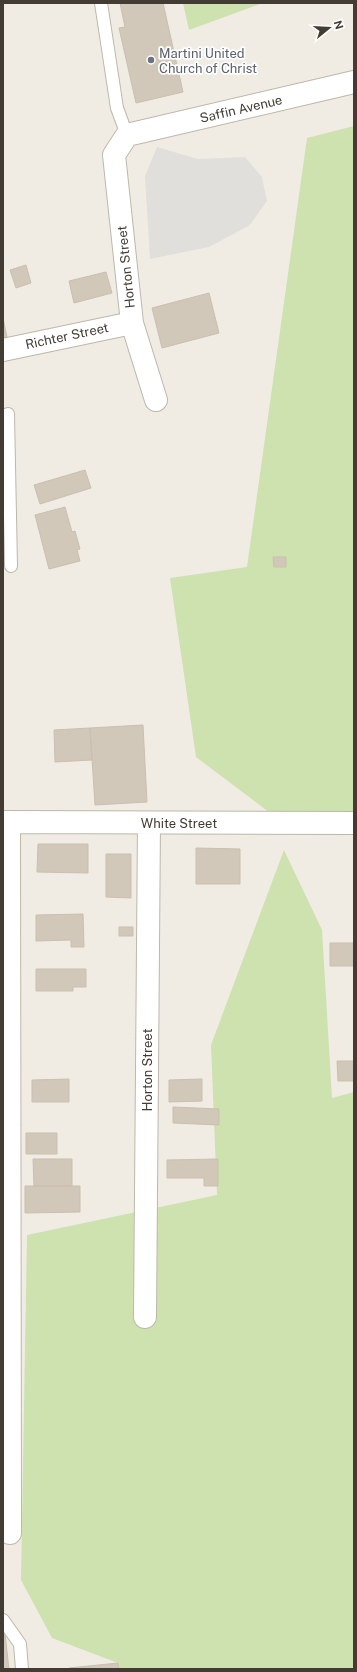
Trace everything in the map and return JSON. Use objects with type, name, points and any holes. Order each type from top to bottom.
[{"type":"street","name":"Saffin Avenue","points":[[127,135],[354,82]]},
{"type":"street","name":"Horton Street","points":[[127,135],[114,155],[132,323],[156,400]]},
{"type":"street","name":"Richter Street","points":[[3,350],[132,323]]},
{"type":"street","name":"White Street","points":[[6,822],[149,824],[354,823]]},
{"type":"street","points":[[6,822],[6,1314],[10,1533]]},
{"type":"street","name":"Horton Street","points":[[145,1317],[149,824]]},
{"type":"lane","points":[[102,3],[117,108],[127,135]]},
{"type":"lane","points":[[6,415],[11,566]]},
{"type":"lane","points":[[3,1620],[20,1644],[22,1669]]},
{"type":"green space","points":[[183,3],[263,3],[189,30]]},
{"type":"green space","points":[[354,126],[354,823],[282,822],[196,757],[170,578],[247,567],[307,138]]},
{"type":"green space","points":[[284,850],[322,930],[332,1098],[354,1092],[354,1669],[119,1669],[118,1663],[52,1638],[21,1580],[27,1235],[217,1195],[211,1045]]},
{"type":"shaded area","points":[[157,147],[198,159],[245,157],[262,177],[267,201],[250,225],[209,247],[150,259],[145,176]]},
{"type":"building","name":"Martini United Church of Christ","points":[[120,3],[163,3],[183,92],[136,103],[119,28],[125,27]]},
{"type":"building","points":[[26,265],[31,283],[16,288],[10,270]]},
{"type":"building","points":[[106,272],[112,293],[74,303],[69,281]]},
{"type":"building","points":[[209,293],[219,333],[162,348],[152,308]]},
{"type":"building","points":[[3,318],[7,337],[3,338]]},
{"type":"building","points":[[85,470],[91,488],[40,504],[34,485]]},
{"type":"building","points":[[65,507],[72,532],[75,531],[80,549],[77,550],[80,561],[49,569],[35,515]]},
{"type":"building","points":[[273,557],[286,557],[286,567],[274,567]]},
{"type":"building","points":[[143,725],[147,802],[95,805],[90,728]]},
{"type":"building","points":[[90,728],[92,760],[55,762],[54,730]]},
{"type":"building","points":[[38,844],[88,844],[88,873],[37,872]]},
{"type":"building","points":[[196,848],[240,849],[240,884],[196,884]]},
{"type":"building","points":[[106,854],[131,854],[131,898],[106,897]]},
{"type":"building","points":[[83,914],[84,947],[71,947],[71,940],[36,941],[36,915]]},
{"type":"building","points":[[119,927],[133,927],[133,936],[119,936]]},
{"type":"building","points":[[330,943],[354,943],[354,966],[330,966]]},
{"type":"building","points":[[36,969],[86,969],[86,987],[73,987],[73,991],[36,991]]},
{"type":"building","points":[[337,1061],[354,1061],[354,1081],[338,1081]]},
{"type":"building","points":[[69,1079],[69,1102],[32,1102],[32,1080]]},
{"type":"building","points":[[202,1079],[202,1101],[169,1102],[169,1080]]},
{"type":"building","points":[[173,1107],[219,1109],[219,1125],[173,1123]]},
{"type":"building","points":[[26,1133],[57,1133],[57,1154],[26,1154]]},
{"type":"building","points":[[33,1159],[72,1159],[72,1186],[34,1186]]},
{"type":"building","points":[[218,1159],[218,1186],[204,1186],[204,1178],[167,1178],[167,1160]]},
{"type":"building","points":[[25,1186],[80,1186],[80,1212],[25,1213]]},
{"type":"building","points":[[4,1625],[9,1669],[3,1669]]},
{"type":"building","points":[[118,1663],[119,1669],[69,1669],[69,1668]]},
{"type":"place","name":"Martini United Church of Christ","points":[[151,60]]}]
